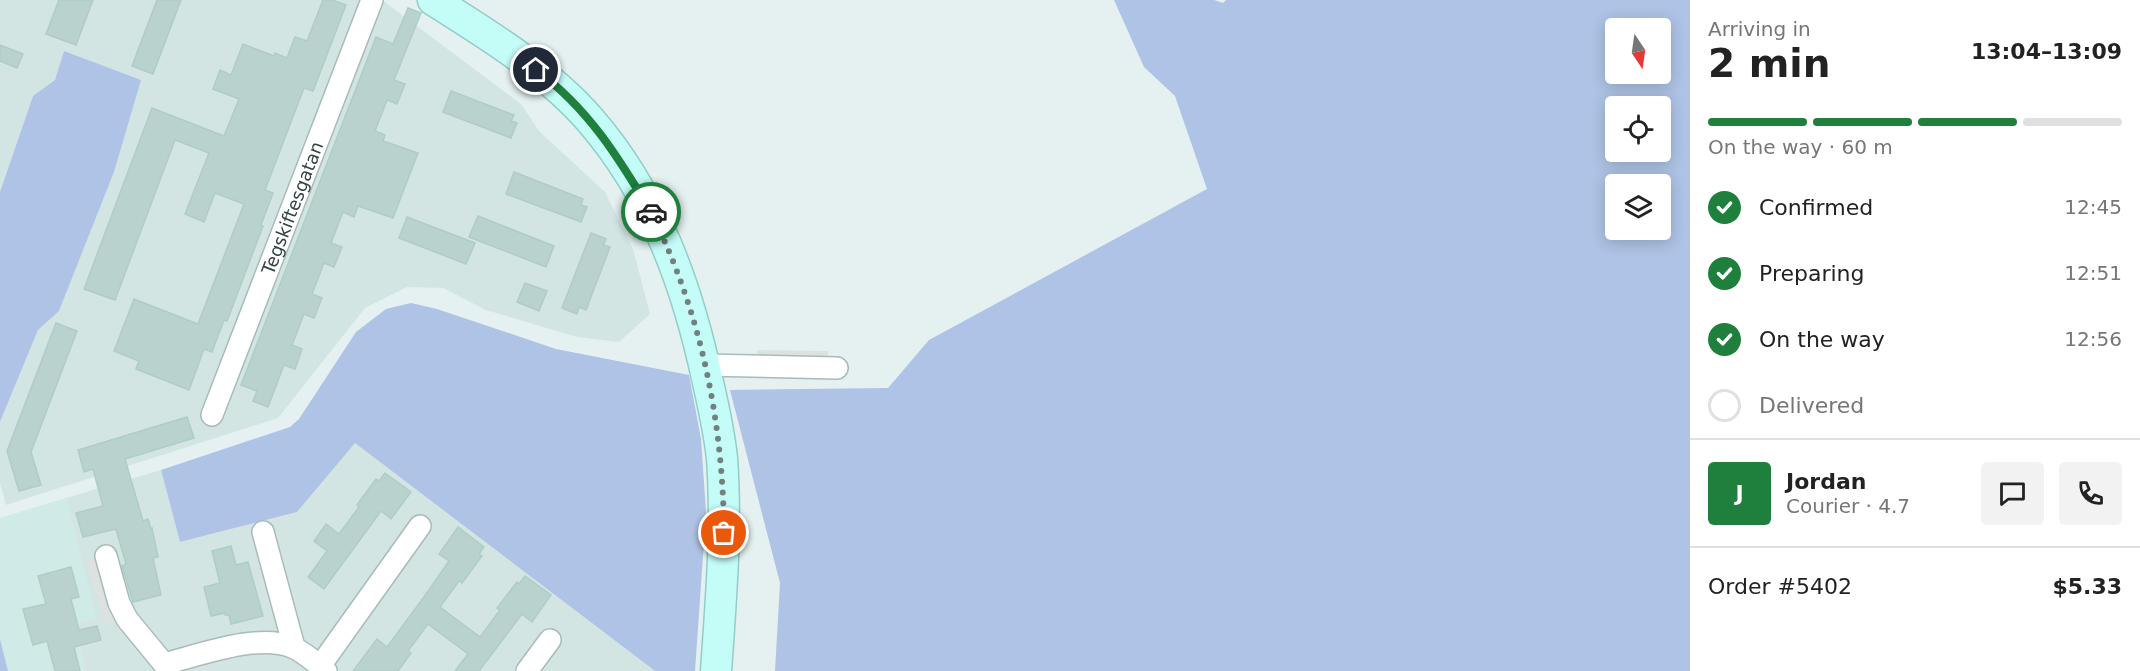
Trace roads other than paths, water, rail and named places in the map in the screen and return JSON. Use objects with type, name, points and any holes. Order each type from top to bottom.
[{"type":"street","name":"Tegskiftesgatan","points":[[212,416],[372,0]]},
{"type":"street","points":[[433,0],[480,29],[554,84],[591,121],[622,164],[652,212],[677,266],[705,365],[722,456],[724,533],[716,671]]},
{"type":"street","points":[[705,365],[837,368]]},
{"type":"street","points":[[106,556],[119,603],[127,619],[164,664],[252,642],[273,641],[294,647],[323,668],[420,526]]},
{"type":"street","points":[[263,532],[294,647]]},
{"type":"street","points":[[527,671],[550,640]]}]
